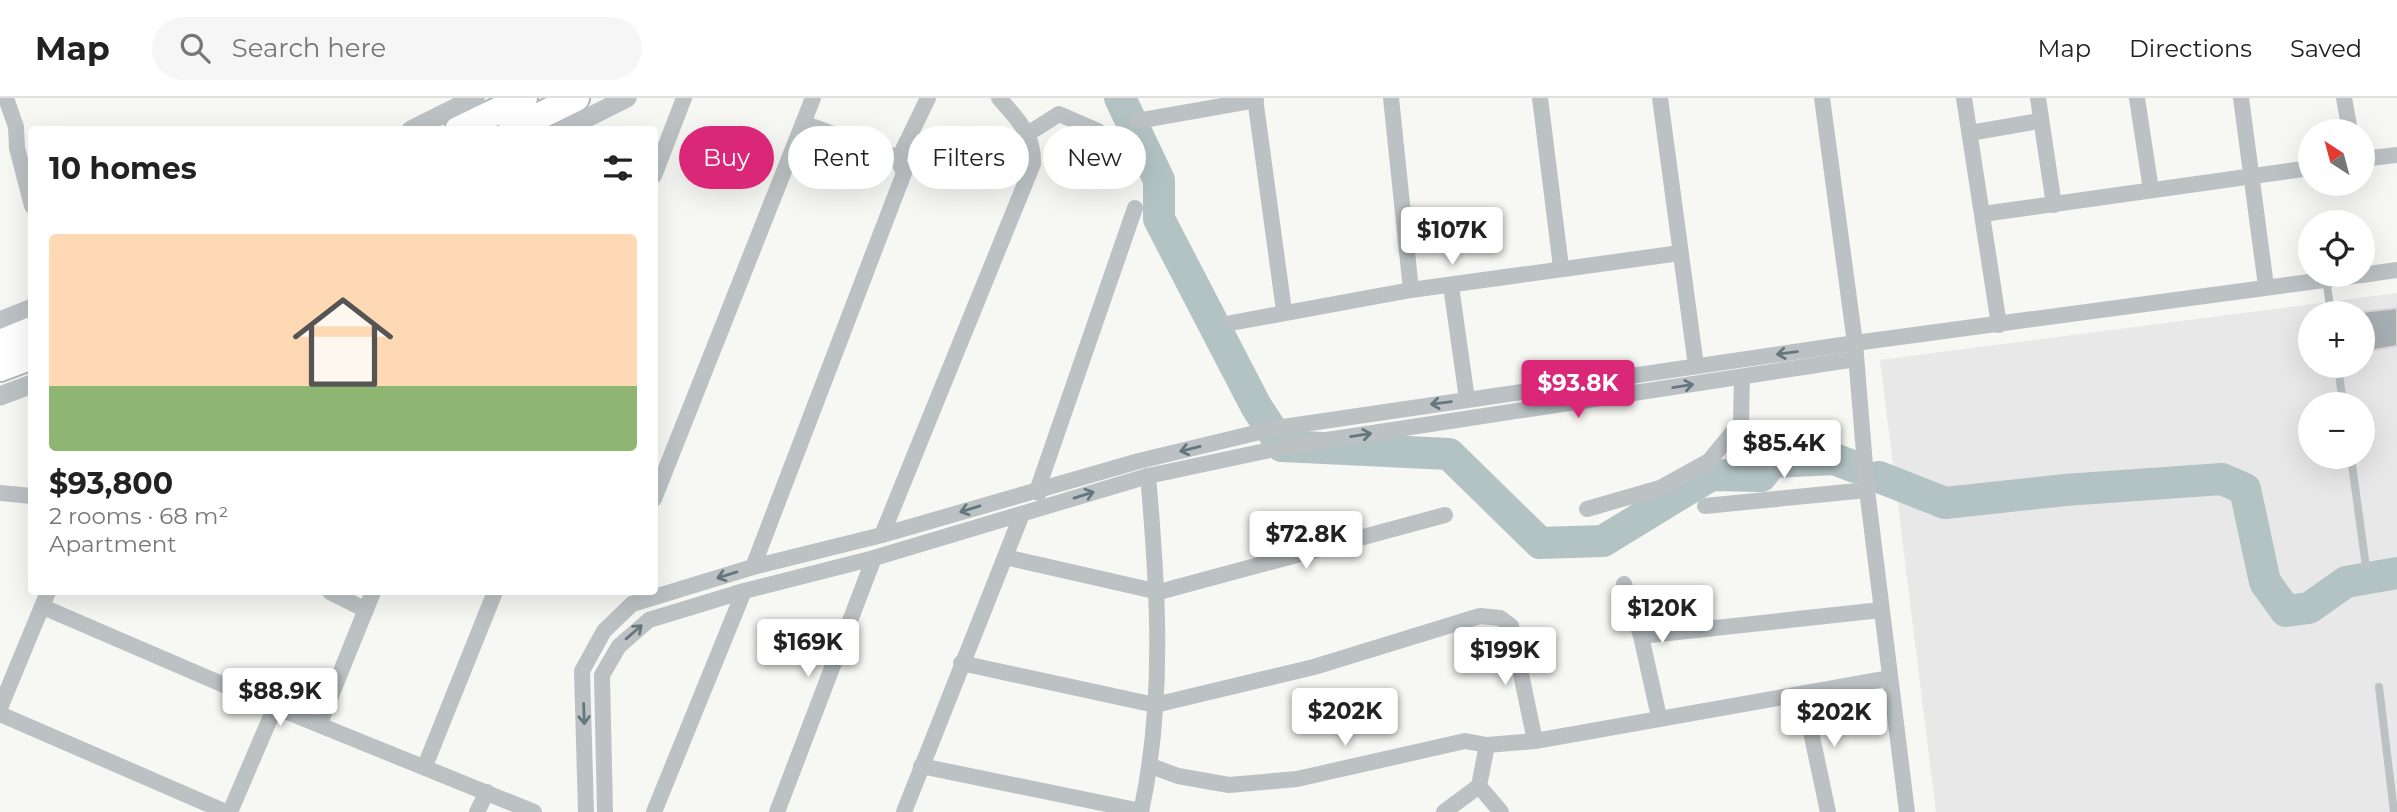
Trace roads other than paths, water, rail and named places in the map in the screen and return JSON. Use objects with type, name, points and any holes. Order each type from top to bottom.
[{"type":"highway","points":[[466,126],[524,98]]},
{"type":"highway","points":[[519,126],[576,98]]},
{"type":"highway","points":[[0,343],[28,332]]},
{"type":"highway","points":[[0,368],[28,358]]},
{"type":"street","points":[[6,98],[16,127],[17,148],[28,191]]},
{"type":"street","points":[[419,126],[475,98]]},
{"type":"street","points":[[571,126],[627,98]]},
{"type":"street","points":[[658,166],[684,98]]},
{"type":"street","points":[[658,489],[813,98]]},
{"type":"street","points":[[898,160],[928,98]]},
{"type":"street","points":[[999,98],[1023,126]]},
{"type":"street","points":[[1391,98],[1411,290]]},
{"type":"street","points":[[1540,98],[1562,267]]},
{"type":"street","points":[[1660,98],[1696,366]]},
{"type":"street","points":[[1822,98],[1855,351],[1867,489],[1904,811]]},
{"type":"street","points":[[1964,98],[1999,325]]},
{"type":"street","points":[[2038,98],[2039,121],[2054,205]]},
{"type":"street","points":[[2137,98],[2151,190]]},
{"type":"street","points":[[2241,98],[2266,286]]},
{"type":"street","points":[[2344,98],[2348,119]]},
{"type":"street","points":[[1137,121],[1256,99],[1284,311]]},
{"type":"street","points":[[1029,174],[1034,148],[1029,133],[1059,114],[1087,126]]},
{"type":"street","points":[[1970,133],[2039,121]]},
{"type":"street","points":[[753,567],[904,173],[898,160],[803,123]]},
{"type":"street","points":[[2375,158],[2397,155]]},
{"type":"street","points":[[1983,214],[2298,170]]},
{"type":"street","points":[[882,535],[1023,189]]},
{"type":"street","points":[[1043,508],[1038,488],[1135,208]]},
{"type":"street","points":[[1231,323],[1284,311],[1411,290],[1562,267],[1680,253]]},
{"type":"street","points":[[2375,273],[2397,270]]},
{"type":"street","points":[[606,812],[602,675],[619,646],[649,620],[744,591],[874,558],[1148,476],[1294,445],[1742,377],[1855,351],[1999,325],[2298,282]]},
{"type":"street","points":[[1451,286],[1467,399]]},
{"type":"street","points":[[0,321],[28,310]]},
{"type":"street","points":[[658,591],[882,535],[1038,488],[1276,428],[1696,366],[1855,351]]},
{"type":"street","points":[[1587,509],[1660,488],[1709,461],[1741,422],[1742,377]]},
{"type":"street","points":[[0,396],[28,386]]},
{"type":"street","points":[[921,766],[1141,812],[1152,766],[1158,592],[1148,476]]},
{"type":"street","points":[[1704,506],[1867,489]]},
{"type":"street","points":[[0,493],[28,496]]},
{"type":"street","points":[[904,812],[961,663],[1023,514]]},
{"type":"street","points":[[1005,557],[1158,592],[1445,515]]},
{"type":"street","points":[[777,812],[874,558]]},
{"type":"street","points":[[1624,584],[1641,636],[1659,717]]},
{"type":"street","points":[[654,812],[744,591]]},
{"type":"street","points":[[336,595],[366,610]]},
{"type":"street","points":[[320,723],[372,595]]},
{"type":"street","points":[[425,766],[494,595]]},
{"type":"street","points":[[586,812],[582,671],[604,631],[630,598]]},
{"type":"street","points":[[0,708],[46,599],[275,707],[534,812]]},
{"type":"street","points":[[1641,636],[1881,610]]},
{"type":"street","points":[[961,663],[1155,705],[1314,667],[1480,617],[1500,618],[1511,626],[1535,741]]},
{"type":"street","points":[[1152,766],[1178,776],[1229,785],[1297,779],[1465,741],[1487,745],[1535,741],[1889,678]]},
{"type":"street","points":[[1804,694],[1828,812]]},
{"type":"street","points":[[0,714],[228,812],[275,707]]},
{"type":"street","points":[[1444,812],[1479,786],[1487,745]]},
{"type":"street","points":[[1479,786],[1501,812]]},
{"type":"street","points":[[477,812],[487,792]]},
{"type":"lane","points":[[2352,469],[2366,567]]},
{"type":"lane","points":[[2379,687],[2394,812]]},
{"type":"waterway","points":[[1120,98],[1159,180],[1159,219],[1256,406],[1282,446],[1449,454],[1540,543],[1603,541],[1711,475],[1761,476],[1772,462],[1834,459],[1855,467]]},
{"type":"waterway","points":[[1879,477],[1945,503],[2065,490],[2222,479],[2245,489],[2265,582],[2286,611],[2309,608],[2346,582],[2397,573]]}]
